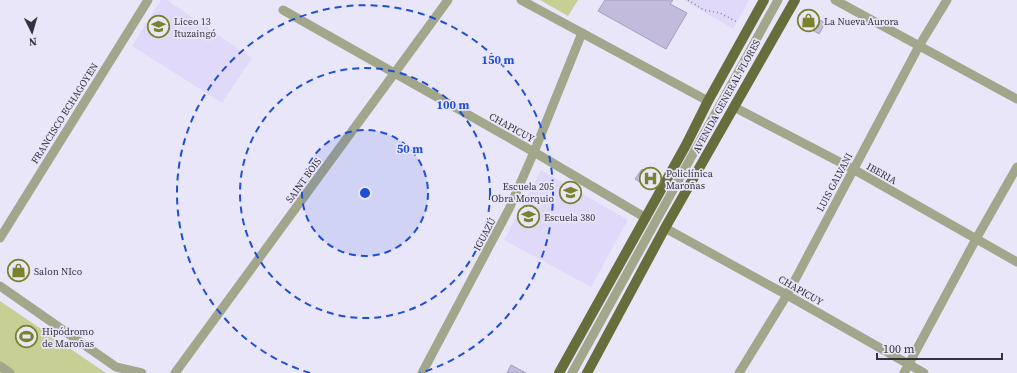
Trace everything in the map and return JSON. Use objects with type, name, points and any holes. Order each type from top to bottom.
[{"type":"main road","name":"AVENIDA GENERAL FLORES","points":[[559,373],[646,218],[764,0]]},
{"type":"main road","name":"AVENIDA GENERAL FLORES","points":[[587,373],[665,228],[794,0]]},
{"type":"street","name":"FRANCISCO ECHAGOYEN","points":[[0,238],[148,0]]},
{"type":"street","name":"SAINT BOIS","points":[[175,373],[448,0]]},
{"type":"street","points":[[521,0],[708,101]]},
{"type":"street","name":"AVENIDA GENERAL FLORES","points":[[572,373],[778,0]]},
{"type":"street","points":[[835,0],[1017,99]]},
{"type":"street","name":"LUIS GALVANI","points":[[739,373],[787,295],[919,46],[947,0]]},
{"type":"street","name":"CHAPICUY","points":[[283,10],[534,152],[646,218]]},
{"type":"street","name":"IGUAZÚ","points":[[422,373],[509,209],[534,152],[582,33]]},
{"type":"street","name":"IBERIA","points":[[734,107],[853,170],[1017,262]]},
{"type":"street","points":[[904,373],[976,239],[1017,167]]},
{"type":"street","name":"CHAPICUY","points":[[665,228],[924,373]]},
{"type":"street","points":[[0,286],[116,367],[142,373]]},
{"type":"street","points":[[0,366],[10,373]]},
{"type":"path","points":[[688,0],[704,10],[720,13],[737,22]]},
{"type":"shaded area","points":[[161,0],[167,0],[252,58],[222,103],[132,46]]},
{"type":"shaded area","points":[[684,0],[749,0],[733,29]]},
{"type":"shaded area","points":[[541,170],[628,220],[591,287],[504,240]]},
{"type":"green space","points":[[540,0],[578,0],[568,16]]},
{"type":"green space","name":"Hipódromo de Maroñas","points":[[0,301],[106,373],[0,373]]},
{"type":"building","points":[[605,0],[673,0],[670,4],[687,13],[666,49],[598,11]]},
{"type":"building","points":[[810,14],[825,23],[819,34],[804,25]]},
{"type":"building","points":[[642,169],[655,177],[648,187],[635,179]]},
{"type":"building","name":"Salon NIco","points":[[17,261],[26,267],[18,280],[9,274]]},
{"type":"building","points":[[511,365],[526,373],[507,373]]},
{"type":"place","name":"La Nueva Aurora","points":[[808,21]]},
{"type":"place","name":"Liceo 13 Ituzaingó","points":[[158,27]]},
{"type":"place","name":"Policlínica Maroñas","points":[[651,179]]},
{"type":"place","name":"Escuela 205 Obra Morquio","points":[[570,192]]},
{"type":"place","name":"Escuela 380","points":[[528,217]]},
{"type":"place","name":"Salon NIco","points":[[18,271]]},
{"type":"place","name":"Hipódromo de Maroñas","points":[[27,337]]}]
